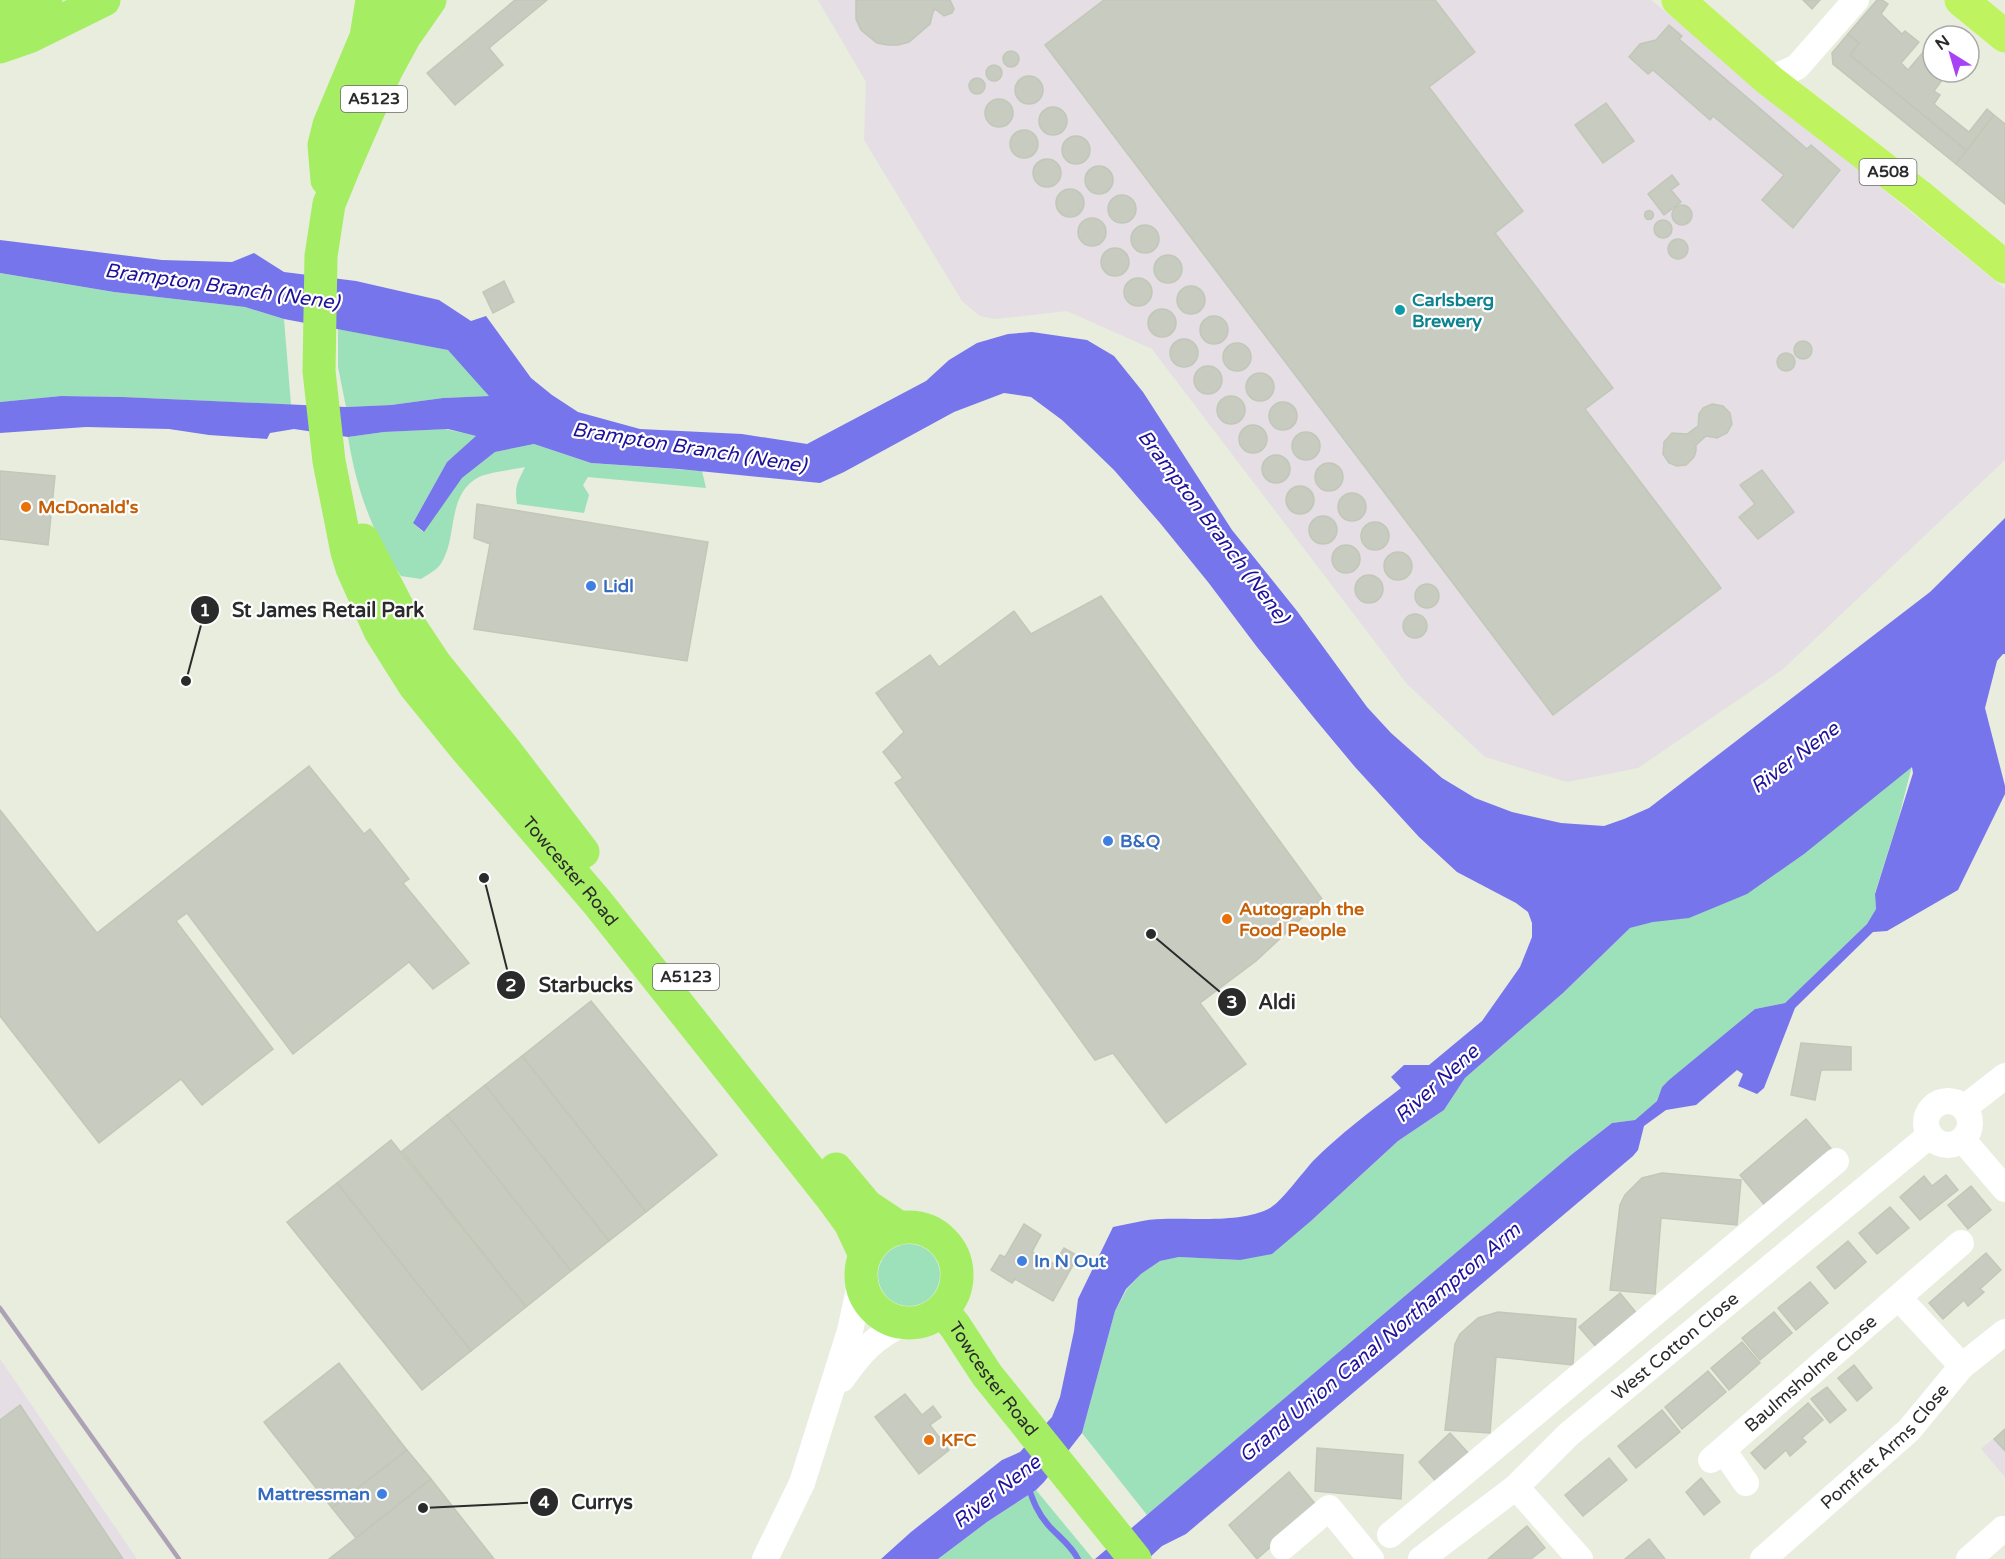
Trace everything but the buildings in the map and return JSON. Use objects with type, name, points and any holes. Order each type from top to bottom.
[{"type":"highway","points":[[1961,0],[2005,36]]},
{"type":"highway","name":"A508","points":[[1684,5],[1768,80],[1918,195],[2005,267]]},
{"type":"main road","points":[[0,17],[46,0]]},
{"type":"main road","points":[[328,192],[324,145],[329,125],[366,36],[372,0]]},
{"type":"main road","name":"Towcester Road","points":[[399,0],[335,150],[321,256],[319,371],[328,461],[352,568],[380,631],[414,685],[597,902],[831,1197],[850,1223],[863,1267]]},
{"type":"main road","name":"Towcester Road","points":[[328,192],[386,71],[405,36],[430,0]]},
{"type":"main road","points":[[0,47],[29,37],[83,5]]},
{"type":"main road","name":"Towcester Road","points":[[328,461],[370,557],[397,606],[436,665],[584,853],[663,948],[839,1173],[867,1206],[900,1228]]},
{"type":"main road","name":"A5123","points":[[900,1228],[911,1227],[932,1233],[947,1246],[954,1258],[957,1271],[956,1282],[950,1299],[942,1310]]},
{"type":"main road","points":[[863,1267],[870,1245],[889,1231],[900,1228]]},
{"type":"main road","name":"A5123","points":[[863,1267],[863,1290],[872,1306],[891,1320],[904,1323]]},
{"type":"main road","points":[[904,1323],[930,1318],[942,1310]]},
{"type":"main road","name":"Towcester Road","points":[[942,1310],[987,1375],[1135,1559]]},
{"type":"street","points":[[1768,80],[1797,67],[1856,0]]},
{"type":"street","points":[[1964,1108],[2005,1076]]},
{"type":"street","points":[[1954,1101],[1969,1114],[1970,1130],[1963,1140],[1949,1146],[1939,1144],[1929,1136],[1925,1122],[1927,1115],[1932,1107],[1940,1102],[1954,1101]]},
{"type":"street","name":"West Cotton Close","points":[[1421,1559],[1516,1487],[1569,1434],[1929,1136]]},
{"type":"street","points":[[1963,1140],[2005,1189]]},
{"type":"street","points":[[1390,1534],[1836,1161]]},
{"type":"street","name":"Baulmsholme Close","points":[[1746,1483],[1717,1455],[1961,1243]]},
{"type":"street","points":[[765,1559],[802,1483],[850,1331],[863,1267]]},
{"type":"street","points":[[1899,1298],[1962,1366]]},
{"type":"street","points":[[831,1394],[861,1353],[884,1333],[904,1323]]},
{"type":"street","name":"Pomfret Arms Close","points":[[1763,1559],[1909,1430],[1962,1366],[2005,1332]]},
{"type":"street","points":[[1539,1409],[1569,1434]]},
{"type":"street","points":[[1516,1487],[1580,1559]]},
{"type":"street","points":[[1283,1547],[1329,1508],[1371,1559]]},
{"type":"street","points":[[1969,1559],[2003,1529]]},
{"type":"shaded area","points":[[818,0],[1651,0],[2005,289],[2005,460],[1782,670],[1638,768],[1567,782],[1485,757],[1407,684],[1152,349],[1067,311],[995,319],[980,316],[962,301],[864,140],[866,82]]},
{"type":"shaded area","points":[[0,1359],[137,1559],[0,1559]]},
{"type":"shaded area","points":[[2005,1429],[2005,1477],[1981,1449]]},
{"type":"green space","points":[[0,273],[114,292],[245,307],[284,319],[291,405],[61,396],[0,402]]},
{"type":"green space","points":[[338,329],[449,350],[490,396],[346,407],[338,367]]},
{"type":"green space","points":[[445,429],[477,436],[447,462],[413,523],[423,532],[462,478],[495,452],[534,444],[591,463],[702,471],[706,488],[588,477],[583,485],[589,495],[584,513],[517,504],[516,488],[525,467],[484,475],[468,485],[461,495],[446,554],[440,565],[421,579],[401,576],[382,544],[367,510],[348,437],[384,432]]},
{"type":"green space","points":[[1912,766],[1875,893],[1876,909],[1867,924],[1785,1003],[1755,1009],[1662,1087],[1657,1101],[1635,1120],[1612,1123],[1571,1155],[1147,1515],[1082,1433],[1115,1311],[1127,1289],[1141,1274],[1160,1261],[1179,1257],[1240,1260],[1312,1220],[1398,1141],[1444,1110],[1465,1078],[1563,993],[1630,928],[1653,922],[1876,795]]},
{"type":"green space","points":[[909,1244],[931,1253],[940,1275],[931,1297],[909,1306],[887,1297],[878,1275],[887,1253]]},
{"type":"green space","points":[[1036,1490],[1093,1559],[938,1559],[987,1522]]},
{"type":"water","points":[[0,240],[162,260],[232,262],[254,253],[284,272],[356,281],[439,300],[471,321],[486,316],[531,378],[578,412],[640,429],[742,434],[807,444],[926,381],[949,360],[977,343],[1008,334],[1032,332],[1087,340],[1114,356],[1143,392],[1232,530],[1297,611],[1367,707],[1391,733],[1442,778],[1475,798],[1512,812],[1561,823],[1604,826],[1649,808],[1930,592],[2005,518],[2005,654],[1997,661],[1985,708],[2005,786],[2005,794],[1958,890],[1887,931],[1873,932],[1795,1008],[1764,1088],[1757,1094],[1738,1086],[1743,1074],[1737,1070],[1696,1105],[1666,1110],[1644,1126],[1638,1150],[1633,1156],[1186,1534],[1162,1546],[1148,1559],[1095,1559],[1571,1155],[1612,1123],[1635,1120],[1657,1101],[1662,1087],[1669,1080],[1755,1009],[1785,1003],[1867,924],[1876,909],[1875,894],[1913,773],[1912,767],[1804,854],[1747,894],[1689,918],[1653,922],[1630,928],[1563,993],[1465,1078],[1444,1110],[1398,1141],[1272,1254],[1240,1260],[1179,1257],[1160,1261],[1141,1274],[1126,1289],[1115,1311],[1082,1433],[1044,1482],[938,1559],[881,1559],[911,1532],[1002,1460],[1020,1452],[1052,1417],[1060,1397],[1074,1331],[1078,1299],[1113,1227],[1156,1219],[1232,1218],[1259,1213],[1275,1205],[1323,1151],[1401,1088],[1391,1077],[1404,1065],[1429,1065],[1482,1021],[1520,967],[1532,937],[1532,923],[1528,912],[1516,903],[1457,872],[1419,837],[1315,719],[1208,582],[1114,470],[1062,420],[1031,397],[1004,393],[954,412],[820,483],[591,463],[534,444],[495,452],[462,478],[424,532],[413,523],[447,462],[476,436],[448,429],[384,432],[348,437],[294,429],[270,433],[267,439],[209,435],[169,429],[86,427],[0,433],[0,402],[61,396],[346,407],[489,396],[448,350],[284,319],[245,307],[114,292],[0,273]]},
{"type":"waterway","name":"River Nene","points":[[1028,1486],[1042,1517],[1078,1559]]},
{"type":"railway","points":[[0,1308],[179,1559]]},
{"type":"place","name":"Carlsberg Brewery","points":[[1400,310]]},
{"type":"place","name":"McDonald's","points":[[26,507]]},
{"type":"place","name":"Lidl","points":[[591,586]]},
{"type":"place","name":"St James Retail Park","points":[[186,681]]},
{"type":"place","name":"B&Q","points":[[1108,841]]},
{"type":"place","name":"Starbucks","points":[[484,878]]},
{"type":"place","name":"Autograph the Food People","points":[[1227,919]]},
{"type":"place","name":"Aldi","points":[[1151,934]]},
{"type":"place","name":"In N Out","points":[[1022,1261]]},
{"type":"place","name":"KFC","points":[[929,1440]]},
{"type":"place","name":"Mattressman","points":[[382,1494]]},
{"type":"place","name":"Currys","points":[[423,1508]]},
{"type":"water label","name":"Brampton Branch (Nene)","points":[[222,287]]},
{"type":"water label","name":"Brampton Branch (Nene)","points":[[689,448]]},
{"type":"water label","name":"Brampton Branch (Nene)","points":[[1213,527]]},
{"type":"water label","name":"Grand Union Canal Northampton Arm","points":[[1380,1343]]}]
